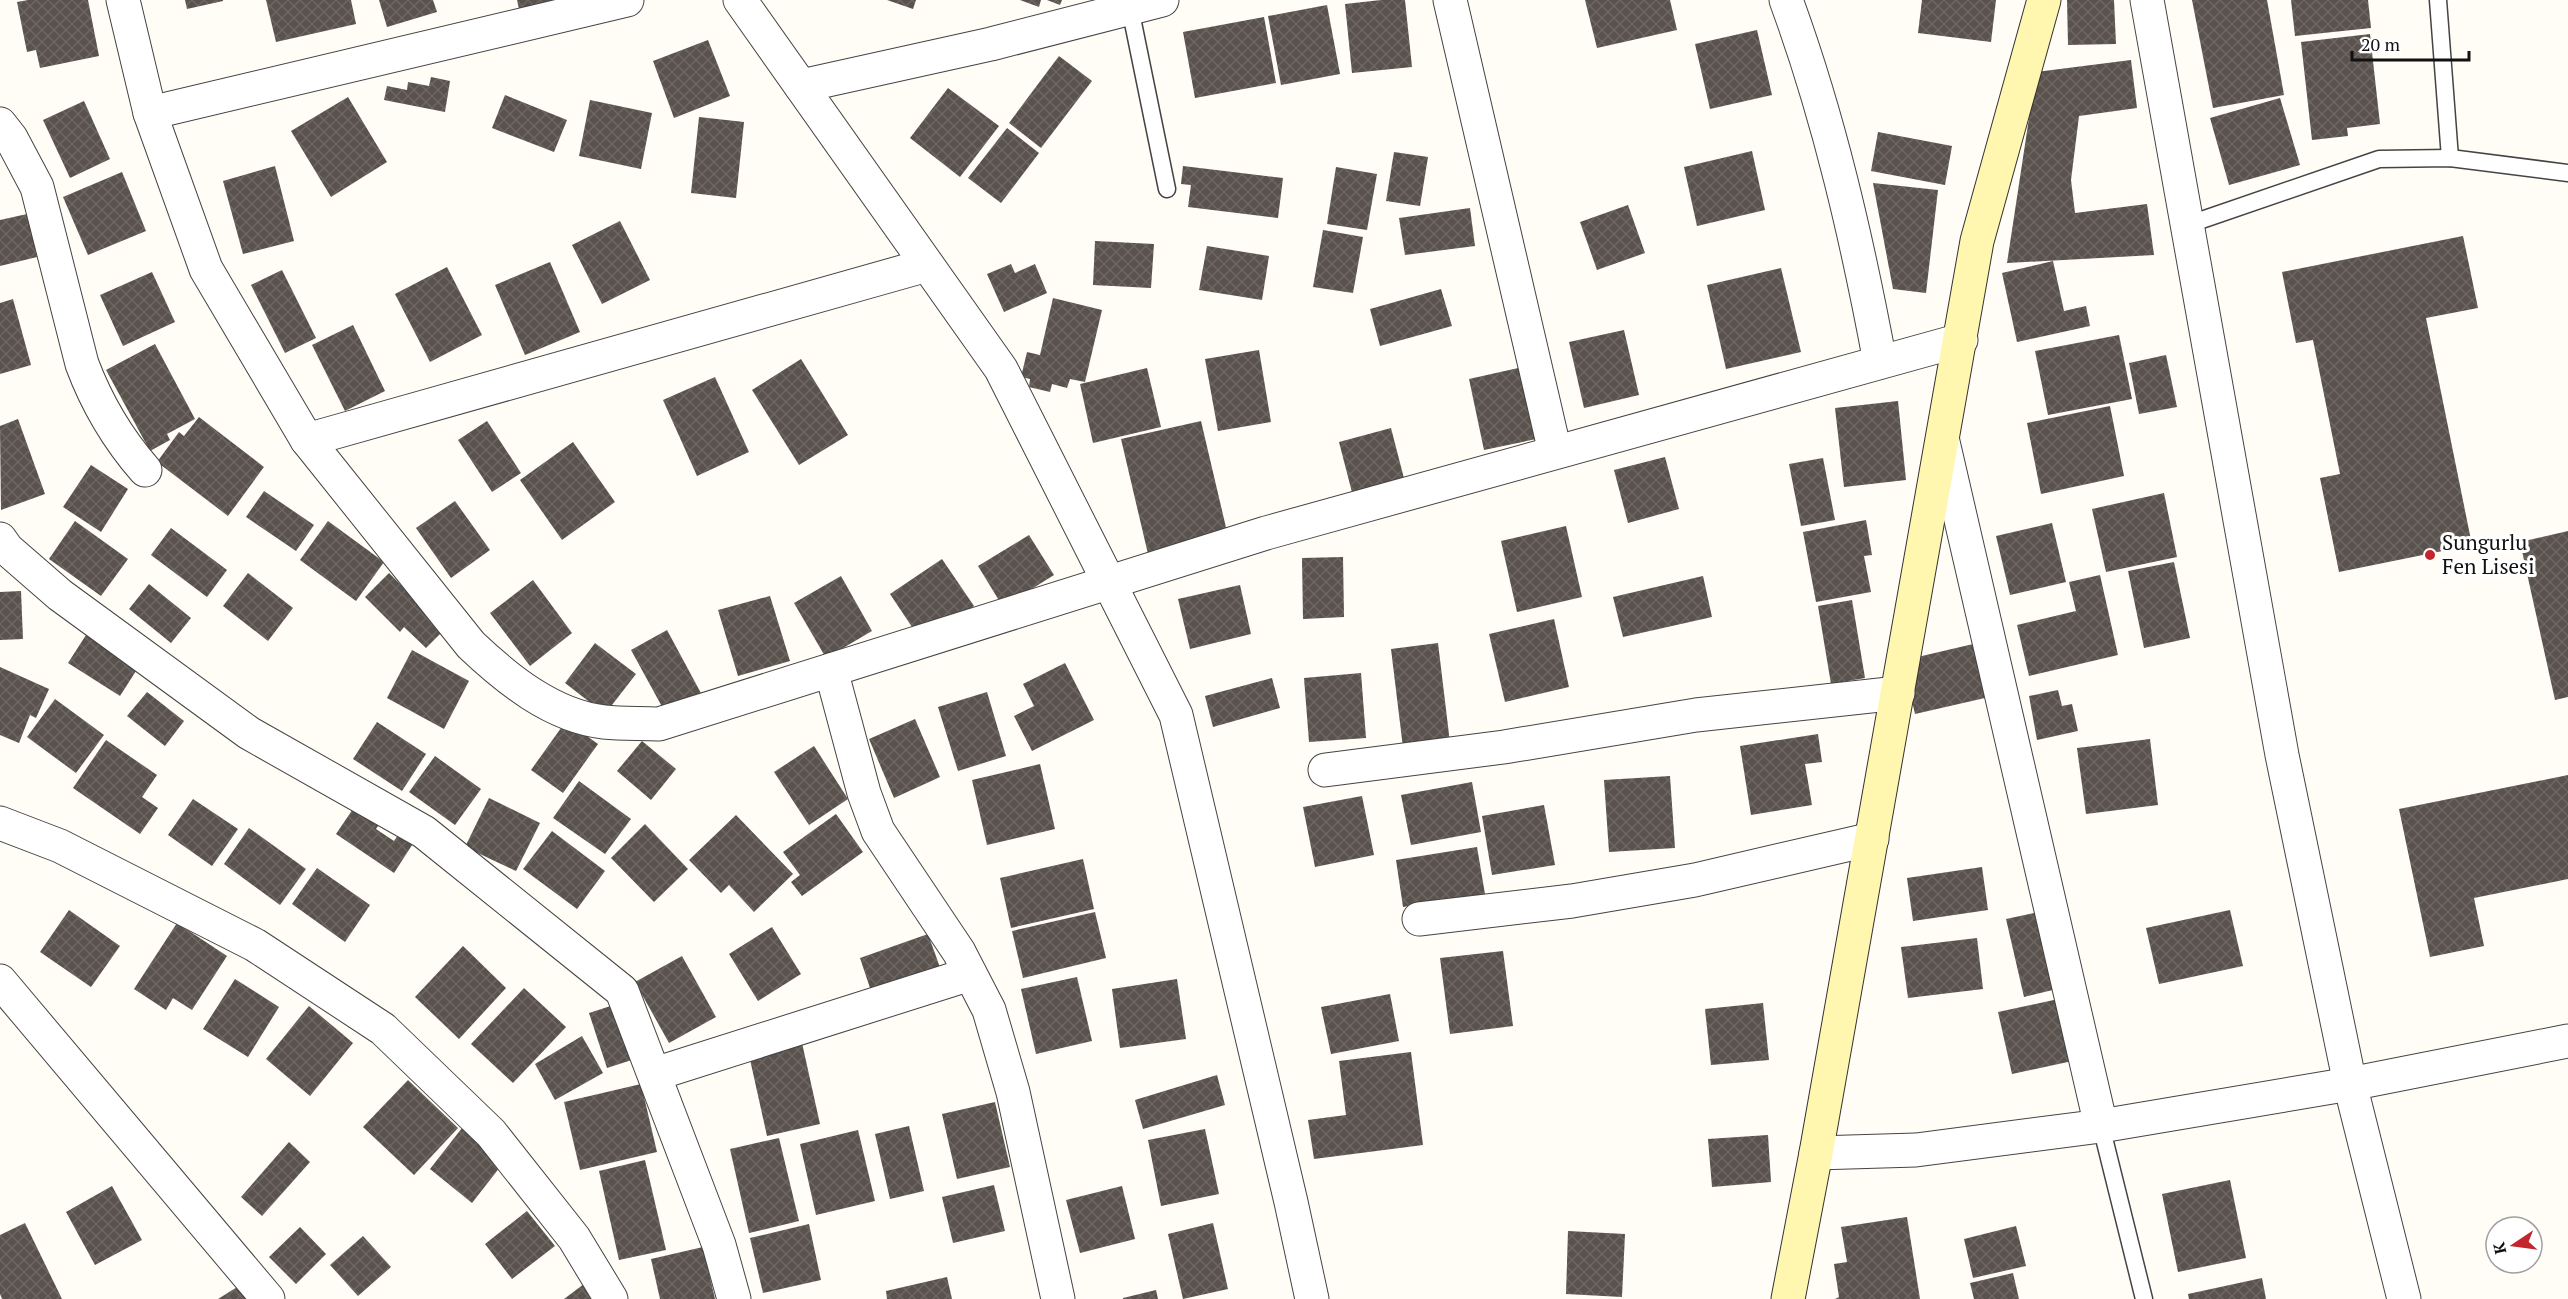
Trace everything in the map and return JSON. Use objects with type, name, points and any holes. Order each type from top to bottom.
[{"type":"main road","points":[[1788,1299],[1816,1154],[1977,241],[2044,0]]},
{"type":"street","points":[[123,0],[150,113],[206,269],[307,440],[471,645],[498,671],[552,705],[602,722],[659,724],[1110,584],[1266,533],[1961,339]]},
{"type":"street","points":[[150,113],[627,0]]},
{"type":"street","points":[[740,0],[1001,369],[1176,715],[1312,1299]]},
{"type":"street","points":[[801,86],[991,44],[1120,4],[1162,0]]},
{"type":"street","points":[[1450,0],[1555,452]]},
{"type":"street","points":[[1786,0],[1824,117],[1846,198],[1880,362]]},
{"type":"street","points":[[2147,0],[2283,755],[2350,1084],[2404,1299]]},
{"type":"street","points":[[0,124],[11,138],[37,187],[82,364],[91,389],[123,445],[145,470]]},
{"type":"street","points":[[307,440],[927,264]]},
{"type":"street","points":[[1943,442],[2101,1126]]},
{"type":"street","points":[[0,539],[7,549],[60,595],[249,733],[424,832],[622,991],[719,1245],[734,1299]]},
{"type":"street","points":[[831,670],[864,793],[879,831],[959,952],[989,1010],[1013,1092],[1058,1299]]},
{"type":"street","points":[[1325,770],[1504,747],[1695,715],[1898,693]]},
{"type":"street","points":[[0,823],[60,846],[255,945],[383,1029],[491,1133],[574,1238],[611,1299]]},
{"type":"street","points":[[1419,919],[1572,901],[1695,880],[1872,839]]},
{"type":"street","points":[[655,1074],[970,974]]},
{"type":"street","points":[[0,981],[268,1299]]},
{"type":"street","points":[[1816,1154],[1917,1150],[2101,1126],[2350,1084],[2568,1041]]},
{"type":"lane","points":[[2438,0],[2450,158]]},
{"type":"lane","points":[[1120,4],[1167,189]]},
{"type":"lane","points":[[2187,225],[2379,159],[2450,158],[2568,173]]},
{"type":"lane","points":[[2101,1126],[2144,1299]]},
{"type":"building","points":[[88,0],[99,56],[40,68],[36,50],[27,52],[17,2]]},
{"type":"building","points":[[185,0],[223,0],[223,1],[187,9]]},
{"type":"building","points":[[266,0],[351,0],[356,24],[276,42]]},
{"type":"building","points":[[379,0],[433,0],[437,12],[387,27]]},
{"type":"building","points":[[517,0],[556,0],[521,18]]},
{"type":"building","points":[[887,0],[916,0],[913,9]]},
{"type":"building","points":[[1020,0],[1041,0],[1039,7]]},
{"type":"building","points":[[1047,0],[1062,0],[1060,5]]},
{"type":"building","points":[[1405,0],[1412,67],[1352,73],[1345,4]]},
{"type":"building","points":[[1585,0],[1670,0],[1677,30],[1597,48]]},
{"type":"building","points":[[1922,0],[1996,0],[1991,42],[1918,33]]},
{"type":"building","points":[[2067,0],[2114,0],[2116,44],[2068,45]]},
{"type":"building","points":[[2192,0],[2267,0],[2284,95],[2213,108]]},
{"type":"building","points":[[2291,0],[2368,0],[2371,28],[2295,36]]},
{"type":"building","points":[[1327,5],[1340,74],[1281,85],[1268,16]]},
{"type":"building","points":[[1264,17],[1276,83],[1195,98],[1183,32]]},
{"type":"building","points":[[1757,30],[1772,95],[1710,109],[1695,44]]},
{"type":"building","points":[[2370,34],[2380,124],[2347,128],[2348,136],[2312,140],[2301,42]]},
{"type":"building","points":[[708,40],[730,96],[674,118],[653,61]]},
{"type":"building","points":[[1059,56],[1092,81],[1041,148],[1009,123]]},
{"type":"building","points":[[2131,60],[2137,108],[2079,116],[2071,180],[2075,213],[2147,204],[2154,255],[2007,263],[2036,72]]},
{"type":"building","points":[[431,77],[450,81],[445,112],[384,100],[387,86],[407,90],[408,82],[429,86]]},
{"type":"building","points":[[948,88],[999,126],[960,177],[910,138]]},
{"type":"building","points":[[505,95],[567,120],[554,152],[492,128]]},
{"type":"building","points":[[348,97],[387,162],[331,197],[291,131]]},
{"type":"building","points":[[2280,98],[2300,165],[2229,185],[2210,118]]},
{"type":"building","points":[[590,100],[652,113],[641,169],[579,156]]},
{"type":"building","points":[[84,101],[110,159],[70,178],[43,120]]},
{"type":"building","points":[[699,117],[744,122],[736,198],[691,193]]},
{"type":"building","points":[[1007,128],[1039,153],[1001,203],[968,178]]},
{"type":"building","points":[[1878,132],[1952,146],[1945,185],[1871,171]]},
{"type":"building","points":[[1752,151],[1765,210],[1697,226],[1684,167]]},
{"type":"building","points":[[1394,152],[1428,157],[1420,206],[1386,201]]},
{"type":"building","points":[[275,166],[294,241],[243,254],[223,181]]},
{"type":"building","points":[[1183,166],[1283,178],[1278,218],[1188,207],[1191,185],[1181,184]]},
{"type":"building","points":[[1336,167],[1377,174],[1367,230],[1327,224]]},
{"type":"building","points":[[122,172],[146,231],[88,255],[63,197]]},
{"type":"building","points":[[1873,183],[1938,190],[1926,293],[1893,289]]},
{"type":"building","points":[[1628,205],[1645,253],[1597,270],[1580,222]]},
{"type":"building","points":[[1470,208],[1475,246],[1405,255],[1399,218]]},
{"type":"building","points":[[27,214],[37,257],[0,266],[0,220]]},
{"type":"building","points":[[620,221],[650,280],[602,304],[572,245]]},
{"type":"building","points":[[1323,230],[1363,237],[1353,293],[1313,287]]},
{"type":"building","points":[[2463,236],[2478,308],[2426,318],[2472,545],[2339,572],[2320,478],[2340,474],[2313,340],[2296,343],[2282,272]]},
{"type":"building","points":[[1095,241],[1154,244],[1151,288],[1093,285]]},
{"type":"building","points":[[1207,246],[1269,256],[1262,300],[1199,290]]},
{"type":"building","points":[[2053,261],[2064,311],[2086,306],[2090,326],[2017,342],[2002,273]]},
{"type":"building","points":[[550,262],[580,332],[525,355],[495,285]]},
{"type":"building","points":[[1011,264],[1015,273],[1035,264],[1047,293],[1004,312],[987,274]]},
{"type":"building","points":[[447,267],[482,335],[430,362],[395,294]]},
{"type":"building","points":[[1781,268],[1801,352],[1726,369],[1707,285]]},
{"type":"building","points":[[282,270],[316,338],[285,353],[251,285]]},
{"type":"building","points":[[152,272],[175,322],[123,346],[100,295]]},
{"type":"building","points":[[1441,289],[1452,326],[1380,346],[1370,309]]},
{"type":"building","points":[[1053,298],[1102,310],[1085,382],[1070,379],[1067,388],[1052,384],[1050,392],[1029,387],[1030,379],[1021,377],[1027,352],[1040,355]]},
{"type":"building","points":[[13,299],[31,365],[0,374],[0,303]]},
{"type":"building","points":[[353,325],[385,391],[345,411],[312,345]]},
{"type":"building","points":[[1624,330],[1639,395],[1584,408],[1569,342]]},
{"type":"building","points":[[2119,335],[2132,399],[2048,415],[2035,351]]},
{"type":"building","points":[[155,344],[195,419],[167,434],[170,440],[150,451],[106,370]]},
{"type":"building","points":[[1259,350],[1271,422],[1218,431],[1205,359]]},
{"type":"building","points":[[2166,355],[2177,407],[2139,414],[2129,363]]},
{"type":"building","points":[[801,359],[848,435],[799,465],[752,390]]},
{"type":"building","points":[[1531,365],[1546,437],[1484,450],[1469,379]]},
{"type":"building","points":[[1147,368],[1161,427],[1093,443],[1080,384]]},
{"type":"building","points":[[715,377],[749,452],[697,476],[663,400]]},
{"type":"building","points":[[1898,401],[1906,480],[1844,487],[1835,408]]},
{"type":"building","points":[[2110,406],[2124,476],[2041,494],[2027,423]]},
{"type":"building","points":[[199,417],[264,467],[228,516],[157,462],[179,432],[184,436]]},
{"type":"building","points":[[18,419],[45,494],[1,510],[0,426]]},
{"type":"building","points":[[487,421],[521,473],[492,492],[458,440]]},
{"type":"building","points":[[1201,421],[1228,536],[1148,554],[1121,439]]},
{"type":"building","points":[[1391,428],[1407,490],[1355,504],[1339,442]]},
{"type":"building","points":[[573,442],[615,502],[562,540],[520,480]]},
{"type":"building","points":[[1665,457],[1679,509],[1628,523],[1614,470]]},
{"type":"building","points":[[1823,458],[1835,520],[1801,526],[1789,464]]},
{"type":"building","points":[[91,465],[128,489],[101,532],[63,507]]},
{"type":"building","points":[[264,491],[314,525],[296,551],[246,517]]},
{"type":"building","points":[[2164,493],[2177,557],[2106,572],[2092,509]]},
{"type":"building","points":[[455,501],[490,550],[451,578],[416,528]]},
{"type":"building","points":[[1866,520],[1872,555],[1864,556],[1871,592],[1816,602],[1803,532]]},
{"type":"building","points":[[75,521],[128,559],[101,596],[49,559]]},
{"type":"building","points":[[328,521],[384,562],[356,601],[300,560]]},
{"type":"building","points":[[2052,523],[2066,582],[2010,595],[1996,536]]},
{"type":"building","points":[[1566,526],[1582,597],[1517,612],[1501,541]]},
{"type":"building","points":[[171,528],[227,570],[207,597],[151,555]]},
{"type":"building","points":[[2568,531],[2568,697],[2555,700],[2520,542]]},
{"type":"building","points":[[1029,535],[1054,575],[1003,607],[978,566]]},
{"type":"building","points":[[1343,557],[1344,617],[1303,619],[1302,558]]},
{"type":"building","points":[[942,559],[974,606],[922,642],[890,594]]},
{"type":"building","points":[[2174,562],[2190,638],[2144,648],[2128,571]]},
{"type":"building","points":[[248,573],[293,608],[268,641],[223,606]]},
{"type":"building","points":[[389,573],[445,629],[426,648],[404,627],[400,632],[365,597]]},
{"type":"building","points":[[2100,575],[2118,655],[2029,676],[2017,625],[2076,611],[2069,582]]},
{"type":"building","points":[[841,576],[872,631],[826,658],[794,603]]},
{"type":"building","points":[[1703,576],[1712,617],[1623,637],[1613,597]]},
{"type":"building","points":[[533,580],[572,633],[530,666],[490,613]]},
{"type":"building","points":[[149,584],[191,618],[171,643],[129,609]]},
{"type":"building","points":[[1240,585],[1251,634],[1190,649],[1178,599]]},
{"type":"building","points":[[21,591],[23,639],[0,640],[0,592]]},
{"type":"building","points":[[770,596],[790,661],[738,676],[718,610]]},
{"type":"building","points":[[1852,600],[1865,678],[1831,684],[1818,606]]},
{"type":"building","points":[[1554,619],[1569,687],[1505,702],[1489,634]]},
{"type":"building","points":[[667,630],[702,695],[666,714],[631,650]]},
{"type":"building","points":[[86,635],[118,655],[143,660],[120,696],[68,663]]},
{"type":"building","points":[[1986,641],[1998,695],[1915,714],[1909,688],[1915,686],[1909,659]]},
{"type":"building","points":[[595,643],[636,674],[605,714],[565,683]]},
{"type":"building","points":[[1438,643],[1451,751],[1404,756],[1391,649]]},
{"type":"building","points":[[412,650],[469,681],[444,729],[387,698]]},
{"type":"building","points":[[1065,663],[1094,720],[1032,751],[1014,716],[1034,706],[1023,684]]},
{"type":"building","points":[[0,667],[49,689],[36,718],[30,715],[19,743],[0,735]]},
{"type":"building","points":[[1361,673],[1366,738],[1309,742],[1304,678]]},
{"type":"building","points":[[1272,678],[1280,708],[1213,727],[1205,696]]},
{"type":"building","points":[[2058,690],[2062,706],[2072,704],[2078,731],[2037,740],[2029,696]]},
{"type":"building","points":[[147,692],[184,721],[165,746],[127,716]]},
{"type":"building","points":[[987,692],[1006,756],[958,771],[938,707]]},
{"type":"building","points":[[55,699],[104,735],[76,773],[27,737]]},
{"type":"building","points":[[915,719],[940,777],[894,798],[869,739]]},
{"type":"building","points":[[566,721],[598,744],[563,793],[531,770]]},
{"type":"building","points":[[377,722],[426,754],[402,791],[353,759]]},
{"type":"building","points":[[1818,734],[1822,762],[1805,764],[1812,805],[1751,815],[1740,746]]},
{"type":"building","points":[[2150,739],[2158,805],[2086,814],[2077,748]]},
{"type":"building","points":[[106,740],[157,775],[142,797],[158,808],[140,834],[73,788]]},
{"type":"building","points":[[642,741],[676,769],[651,800],[617,771]]},
{"type":"building","points":[[814,746],[848,799],[809,825],[774,772]]},
{"type":"building","points":[[435,756],[481,789],[455,825],[409,792]]},
{"type":"building","points":[[1040,764],[1055,829],[987,845],[972,780]]},
{"type":"building","points":[[2568,775],[2568,879],[2474,898],[2484,946],[2430,957],[2399,809]]},
{"type":"building","points":[[1670,776],[1675,848],[1609,852],[1604,780]]},
{"type":"building","points":[[579,781],[631,819],[605,854],[553,818]]},
{"type":"building","points":[[1472,782],[1481,832],[1411,845],[1401,795]]},
{"type":"building","points":[[1362,796],[1374,855],[1315,867],[1303,807]]},
{"type":"building","points":[[489,798],[540,823],[516,871],[465,847]]},
{"type":"building","points":[[193,799],[238,829],[212,866],[168,835]]},
{"type":"building","points":[[359,800],[384,817],[376,829],[394,841],[400,832],[414,842],[394,873],[336,834]]},
{"type":"building","points":[[1544,805],[1555,865],[1492,875],[1482,816]]},
{"type":"building","points":[[836,814],[863,852],[802,896],[791,882],[800,875],[783,852]]},
{"type":"building","points":[[736,815],[793,874],[754,912],[729,885],[721,893],[689,860]]},
{"type":"building","points":[[645,824],[688,869],[654,902],[611,858]]},
{"type":"building","points":[[249,828],[306,869],[280,905],[224,864]]},
{"type":"building","points":[[552,831],[605,871],[577,909],[523,869]]},
{"type":"building","points":[[1477,847],[1485,894],[1403,907],[1396,860]]},
{"type":"building","points":[[1083,859],[1094,909],[1011,928],[1000,878]]},
{"type":"building","points":[[1982,867],[1988,910],[1913,921],[1907,878]]},
{"type":"building","points":[[317,868],[370,905],[345,942],[292,904]]},
{"type":"building","points":[[69,910],[120,946],[91,987],[40,952]]},
{"type":"building","points":[[2230,910],[2243,966],[2159,984],[2146,928]]},
{"type":"building","points":[[2043,911],[2061,988],[2024,997],[2006,919]]},
{"type":"building","points":[[1095,912],[1106,958],[1023,978],[1012,931]]},
{"type":"building","points":[[177,923],[227,956],[192,1010],[173,998],[166,1010],[134,989]]},
{"type":"building","points":[[772,927],[801,974],[758,1001],[729,954]]},
{"type":"building","points":[[928,934],[942,973],[873,997],[860,958]]},
{"type":"building","points":[[1977,938],[1983,989],[1908,998],[1901,947]]},
{"type":"building","points":[[463,946],[506,988],[459,1039],[415,997]]},
{"type":"building","points":[[1503,951],[1513,1026],[1450,1034],[1440,958]]},
{"type":"building","points":[[682,956],[716,1017],[669,1043],[635,982]]},
{"type":"building","points":[[1077,977],[1092,1041],[1036,1054],[1021,989]]},
{"type":"building","points":[[235,979],[279,1007],[248,1057],[203,1029]]},
{"type":"building","points":[[1177,979],[1186,1039],[1120,1048],[1112,989]]},
{"type":"building","points":[[524,988],[566,1027],[513,1083],[471,1044]]},
{"type":"building","points":[[1390,994],[1399,1041],[1331,1054],[1321,1007]]},
{"type":"building","points":[[2063,998],[2077,1060],[2012,1074],[1998,1012]]},
{"type":"building","points":[[623,1002],[641,1057],[607,1068],[589,1013]]},
{"type":"building","points":[[1763,1003],[1769,1060],[1711,1065],[1705,1009]]},
{"type":"building","points":[[309,1006],[353,1043],[310,1096],[266,1059]]},
{"type":"building","points":[[582,1036],[603,1073],[555,1100],[535,1064]]},
{"type":"building","points":[[802,1043],[820,1124],[767,1136],[749,1055]]},
{"type":"building","points":[[1411,1052],[1423,1145],[1314,1159],[1308,1120],[1346,1115],[1339,1061]]},
{"type":"building","points":[[1217,1075],[1225,1105],[1143,1129],[1135,1100]]},
{"type":"building","points":[[408,1080],[458,1128],[414,1175],[363,1127]]},
{"type":"building","points":[[641,1084],[657,1152],[580,1170],[564,1102]]},
{"type":"building","points":[[995,1102],[1010,1167],[957,1179],[942,1114]]},
{"type":"building","points":[[909,1126],[924,1191],[890,1199],[875,1134]]},
{"type":"building","points":[[462,1128],[504,1162],[472,1203],[430,1169]]},
{"type":"building","points":[[1205,1129],[1219,1194],[1161,1206],[1148,1140]]},
{"type":"building","points":[[858,1130],[875,1201],[816,1215],[800,1144]]},
{"type":"building","points":[[1768,1135],[1771,1182],[1712,1187],[1708,1139]]},
{"type":"building","points":[[779,1138],[799,1221],[749,1233],[730,1149]]},
{"type":"building","points":[[289,1142],[310,1162],[262,1216],[241,1197]]},
{"type":"building","points":[[645,1160],[666,1250],[619,1260],[599,1171]]},
{"type":"building","points":[[2230,1180],[2246,1258],[2178,1272],[2162,1194]]},
{"type":"building","points":[[994,1185],[1005,1231],[953,1243],[942,1197]]},
{"type":"building","points":[[112,1186],[142,1240],[95,1265],[66,1212]]},
{"type":"building","points":[[1122,1186],[1135,1239],[1080,1253],[1066,1200]]},
{"type":"building","points":[[527,1211],[555,1246],[512,1279],[485,1244]]},
{"type":"building","points":[[1907,1217],[1920,1299],[1835,1299],[1839,1297],[1834,1264],[1847,1262],[1841,1227]]},
{"type":"building","points":[[25,1223],[62,1299],[2,1299],[0,1294],[0,1235]]},
{"type":"building","points":[[1213,1223],[1228,1289],[1183,1299],[1168,1234]]},
{"type":"building","points":[[809,1224],[821,1280],[763,1293],[750,1238]]},
{"type":"building","points":[[2016,1226],[2026,1266],[1973,1278],[1964,1239]]},
{"type":"building","points":[[300,1227],[326,1254],[296,1284],[269,1257]]},
{"type":"building","points":[[1568,1231],[1625,1234],[1622,1297],[1566,1294]]},
{"type":"building","points":[[363,1236],[391,1267],[358,1296],[330,1265]]},
{"type":"building","points":[[703,1247],[715,1299],[660,1299],[651,1259]]},
{"type":"building","points":[[2013,1273],[2019,1299],[1974,1299],[1970,1283]]},
{"type":"building","points":[[947,1277],[952,1299],[887,1299],[886,1291]]},
{"type":"building","points":[[2262,1278],[2266,1299],[2189,1299],[2188,1294]]},
{"type":"building","points":[[250,1279],[262,1299],[218,1299]]},
{"type":"building","points":[[584,1284],[595,1299],[564,1299]]},
{"type":"building","points":[[1156,1290],[1158,1299],[1123,1299],[1123,1298]]},
{"type":"place","name":"Sungurlu Fen Lisesi","points":[[2430,555]]}]
